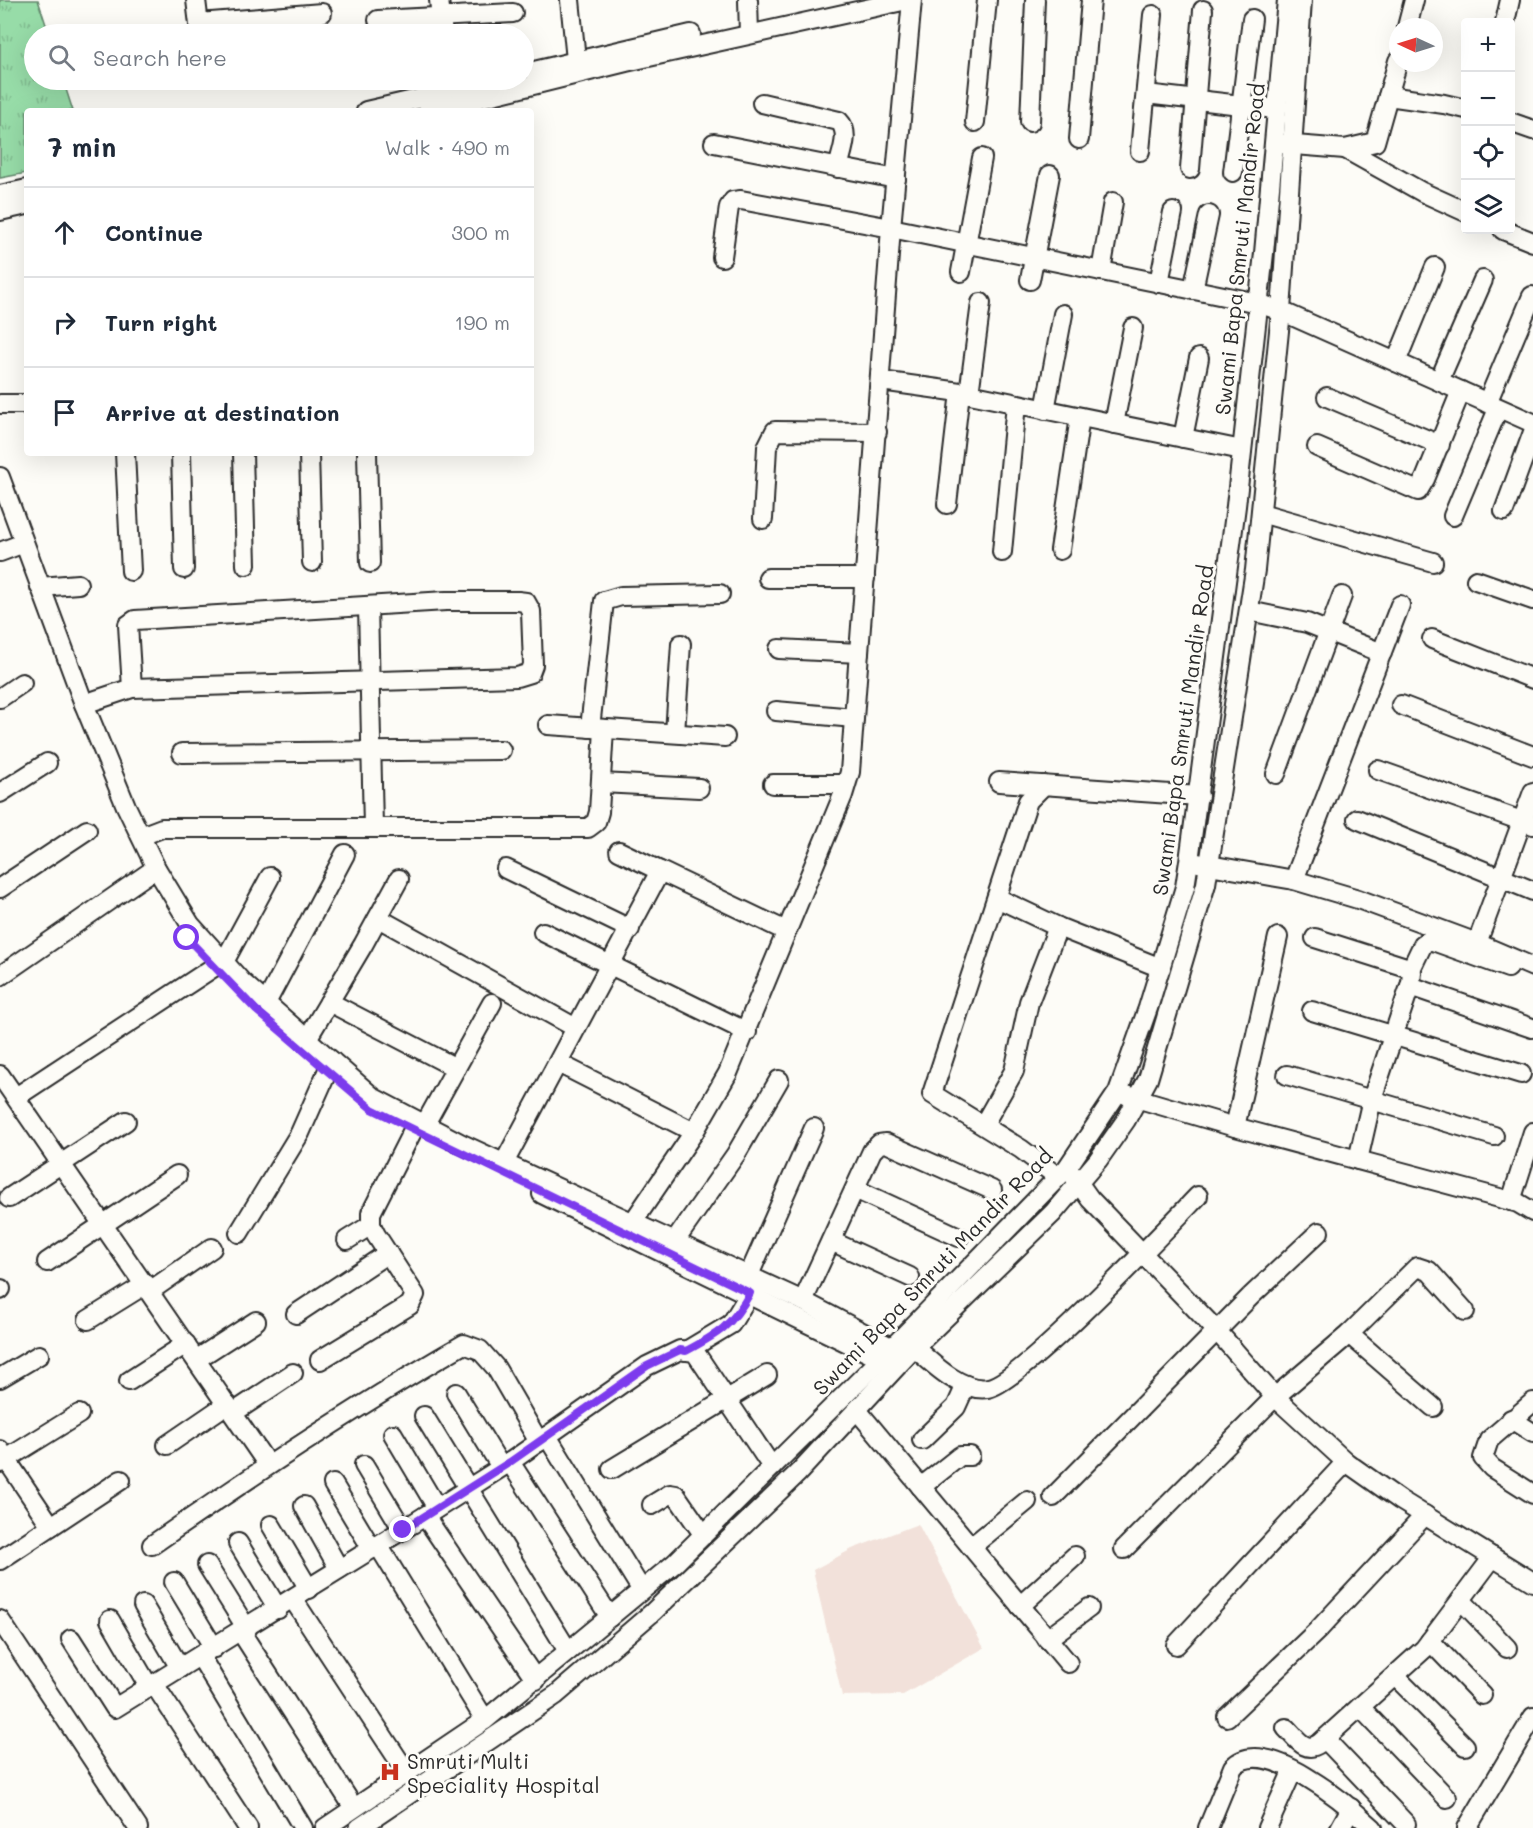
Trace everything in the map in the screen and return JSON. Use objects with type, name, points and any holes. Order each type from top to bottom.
[{"type":"street","points":[[196,0],[198,24]]},
{"type":"street","points":[[570,0],[576,60]]},
{"type":"street","points":[[748,0],[748,28]]},
{"type":"street","points":[[534,84],[852,0]]},
{"type":"street","points":[[534,71],[576,60],[907,0]]},
{"type":"street","points":[[633,1222],[694,1132],[728,1073],[747,1032],[850,772],[891,228],[912,0]]},
{"type":"street","points":[[975,122],[987,0]]},
{"type":"street","points":[[1030,122],[1035,0]]},
{"type":"street","points":[[1078,139],[1091,0]]},
{"type":"street","name":"Swami Bapa Smruti Mandir Road","points":[[325,1828],[485,1720],[675,1563],[772,1467],[899,1352],[1062,1172],[1118,1092],[1161,968],[1185,887],[1199,796],[1242,450],[1287,0]]},
{"type":"street","points":[[359,1828],[556,1695],[653,1612],[798,1473],[857,1410],[899,1352],[1053,1213],[1079,1184],[1126,1120],[1148,1080],[1183,968],[1209,866],[1249,611],[1262,513],[1281,310],[1302,0]]},
{"type":"street","points":[[1409,18],[1414,0]]},
{"type":"street","points":[[1506,18],[1510,0]]},
{"type":"street","points":[[378,20],[440,7],[513,13]]},
{"type":"street","points":[[440,7],[442,24]]},
{"type":"street","points":[[1190,169],[1203,10]]},
{"type":"street","points":[[237,24],[322,13]]},
{"type":"street","points":[[1140,151],[1153,15]]},
{"type":"street","points":[[1233,172],[1252,19]]},
{"type":"street","points":[[1274,144],[1345,149],[1375,141],[1395,72]]},
{"type":"street","points":[[375,108],[432,90]]},
{"type":"street","points":[[440,108],[509,90]]},
{"type":"street","points":[[1146,94],[1275,109]]},
{"type":"street","points":[[1388,96],[1461,108]]},
{"type":"street","points":[[762,103],[839,121],[845,126],[838,168]]},
{"type":"street","points":[[1515,124],[1533,130]]},
{"type":"street","points":[[714,144],[896,179]]},
{"type":"street","points":[[1345,149],[1422,192],[1461,210]]},
{"type":"street","points":[[961,272],[982,158]]},
{"type":"street","points":[[1030,280],[1050,175]]},
{"type":"street","points":[[0,195],[24,190]]},
{"type":"street","points":[[722,257],[729,207],[733,201],[741,200],[1035,257],[1258,303],[1281,310],[1533,423]]},
{"type":"street","points":[[1101,271],[1113,202]]},
{"type":"street","points":[[0,211],[24,206]]},
{"type":"street","points":[[1159,283],[1173,212]]},
{"type":"street","points":[[1193,290],[1209,215]]},
{"type":"street","points":[[1513,234],[1533,242]]},
{"type":"street","points":[[1396,362],[1435,267]]},
{"type":"street","points":[[1439,381],[1483,280]]},
{"type":"street","points":[[1453,516],[1532,296]]},
{"type":"street","points":[[947,504],[981,303]]},
{"type":"street","points":[[1045,410],[1063,314]]},
{"type":"street","points":[[1114,424],[1133,328]]},
{"type":"street","points":[[1183,438],[1198,358]]},
{"type":"street","points":[[881,381],[964,393],[1242,450]]},
{"type":"street","points":[[1317,447],[1418,491],[1440,445],[1461,391]]},
{"type":"street","points":[[1327,397],[1440,445]]},
{"type":"street","points":[[0,404],[24,404]]},
{"type":"street","points":[[1002,552],[1016,404]]},
{"type":"street","points":[[1060,550],[1080,417]]},
{"type":"street","points":[[763,519],[767,447],[775,431],[877,432]]},
{"type":"street","points":[[1504,511],[1533,432]]},
{"type":"street","points":[[125,456],[131,571]]},
{"type":"street","points":[[181,456],[184,570]]},
{"type":"street","points":[[243,456],[246,565]]},
{"type":"street","points":[[309,456],[312,562]]},
{"type":"street","points":[[367,456],[370,563]]},
{"type":"street","points":[[0,477],[2,502],[13,547],[93,734],[141,836],[152,871]]},
{"type":"street","points":[[1262,513],[1433,562]]},
{"type":"street","points":[[13,547],[52,591],[64,664],[84,704],[118,811],[152,871],[219,964],[256,1010],[374,1098],[419,1127],[749,1284],[899,1352]]},
{"type":"street","points":[[768,578],[865,578]]},
{"type":"street","points":[[1476,580],[1533,600]]},
{"type":"street","points":[[52,591],[78,584]]},
{"type":"street","points":[[141,836],[162,828],[588,828],[596,822],[599,812],[601,783],[597,728],[604,601],[621,596],[720,594]]},
{"type":"street","points":[[1276,774],[1342,596]]},
{"type":"street","points":[[84,704],[132,688],[517,677],[530,673],[533,665],[531,611],[526,602],[518,601],[446,601],[135,620],[128,625],[132,688]]},
{"type":"street","points":[[1293,880],[1400,605]]},
{"type":"street","points":[[368,606],[373,827]]},
{"type":"street","points":[[1249,611],[1307,623],[1382,653]]},
{"type":"street","points":[[1432,639],[1533,679]]},
{"type":"street","points":[[675,734],[681,644]]},
{"type":"street","points":[[779,649],[859,653]]},
{"type":"street","points":[[0,698],[22,683]]},
{"type":"street","points":[[1401,705],[1533,756]]},
{"type":"street","points":[[776,711],[854,718]]},
{"type":"street","points":[[548,725],[725,737]]},
{"type":"street","points":[[182,753],[501,750]]},
{"type":"street","points":[[0,793],[47,764]]},
{"type":"street","points":[[1378,770],[1528,823]]},
{"type":"street","points":[[999,782],[1199,796]]},
{"type":"street","points":[[601,783],[699,788]]},
{"type":"street","points":[[773,784],[846,784]]},
{"type":"street","points":[[1044,785],[1028,801],[932,1094],[1079,1184],[1141,1254],[1217,1331],[1275,1397],[1346,1462],[1425,1515],[1533,1582]]},
{"type":"street","points":[[1477,943],[1501,879],[1528,823],[1533,792]]},
{"type":"street","points":[[1358,819],[1533,891]]},
{"type":"street","points":[[0,888],[87,830]]},
{"type":"street","points":[[619,851],[786,931]]},
{"type":"street","points":[[266,1003],[345,854]]},
{"type":"street","points":[[1189,861],[1293,880],[1358,899],[1477,943],[1533,967]]},
{"type":"street","points":[[506,869],[630,929]]},
{"type":"street","points":[[0,976],[152,871]]},
{"type":"street","points":[[504,1163],[660,871]]},
{"type":"street","points":[[16,1097],[219,964],[270,877]]},
{"type":"street","points":[[307,1039],[399,879]]},
{"type":"street","points":[[997,898],[1058,927],[1161,968]]},
{"type":"street","points":[[378,918],[576,1028]]},
{"type":"street","points":[[984,1124],[1014,1071],[1029,1002],[1058,927]]},
{"type":"street","points":[[543,932],[747,1032]]},
{"type":"street","points":[[1235,1127],[1278,937]]},
{"type":"street","points":[[1316,938],[1532,1028]]},
{"type":"street","points":[[1358,1160],[1372,1099],[1410,977],[1423,944],[1427,940],[1509,969]]},
{"type":"street","points":[[219,964],[307,1039],[331,1067]]},
{"type":"street","points":[[329,1002],[456,1068]]},
{"type":"street","points":[[320,1360],[410,1305],[415,1296],[371,1225],[371,1214],[492,1003]]},
{"type":"street","points":[[1312,1011],[1521,1074]]},
{"type":"street","points":[[558,1063],[694,1132]]},
{"type":"street","points":[[239,1233],[300,1133],[331,1067]]},
{"type":"street","points":[[0,1075],[148,1287],[268,1465]]},
{"type":"street","points":[[1287,1075],[1494,1136]]},
{"type":"street","points":[[675,1241],[736,1154],[779,1080]]},
{"type":"street","points":[[1118,1092],[1235,1127],[1510,1201],[1533,1212]]},
{"type":"street","points":[[9,1198],[126,1121]]},
{"type":"street","points":[[419,1127],[675,1241],[749,1284],[803,1302],[966,1385],[987,1389],[1015,1373],[1141,1254],[1198,1196]]},
{"type":"street","points":[[686,1351],[731,1324],[814,1128]]},
{"type":"street","points":[[1510,1201],[1533,1132]]},
{"type":"street","points":[[803,1302],[872,1151],[879,1144],[886,1143],[992,1190]]},
{"type":"street","points":[[47,1262],[177,1175]]},
{"type":"street","points":[[855,1189],[959,1237]]},
{"type":"street","points":[[347,1240],[371,1225]]},
{"type":"street","points":[[1053,1497],[1217,1331],[1319,1232]]},
{"type":"street","points":[[831,1241],[910,1277]]},
{"type":"street","points":[[88,1320],[212,1248]]},
{"type":"street","points":[[296,1314],[388,1253]]},
{"type":"street","points":[[1124,1549],[1275,1397],[1349,1334],[1418,1267],[1429,1271],[1465,1311]]},
{"type":"street","points":[[129,1381],[256,1321]]},
{"type":"street","points":[[1349,1334],[1433,1407]]},
{"type":"street","points":[[152,1545],[268,1465],[394,1384],[464,1344],[480,1350],[495,1368],[641,1589]]},
{"type":"street","points":[[70,1639],[115,1708],[431,1512],[543,1439],[647,1366],[680,1350],[695,1352],[772,1467]]},
{"type":"street","points":[[0,1378],[39,1355]]},
{"type":"street","points":[[167,1445],[293,1373]]},
{"type":"street","points":[[612,1469],[727,1397],[767,1375]]},
{"type":"street","points":[[922,1440],[956,1407],[966,1385]]},
{"type":"street","points":[[456,1393],[610,1617]]},
{"type":"street","points":[[1533,1402],[1489,1440],[1483,1458],[1492,1468],[1533,1494]]},
{"type":"street","points":[[857,1410],[1068,1663]]},
{"type":"street","points":[[51,1526],[2,1458],[79,1414]]},
{"type":"street","points":[[424,1416],[568,1652]]},
{"type":"street","points":[[1511,1419],[1533,1433]]},
{"type":"street","points":[[393,1434],[431,1512],[536,1680]]},
{"type":"street","points":[[921,1487],[960,1456],[970,1456]]},
{"type":"street","points":[[1176,1645],[1346,1462]]},
{"type":"street","points":[[364,1466],[403,1530]]},
{"type":"street","points":[[0,1560],[121,1480]]},
{"type":"street","points":[[333,1484],[485,1720]]},
{"type":"street","points":[[652,1505],[670,1494],[676,1495],[704,1534]]},
{"type":"street","points":[[970,1546],[1027,1501]]},
{"type":"street","points":[[304,1506],[339,1569]]},
{"type":"street","points":[[1227,1717],[1318,1629],[1425,1515]]},
{"type":"street","points":[[271,1525],[309,1589]]},
{"type":"street","points":[[238,1543],[407,1773]]},
{"type":"street","points":[[1020,1606],[1075,1556]]},
{"type":"street","points":[[1286,1728],[1304,1747],[1315,1747],[1395,1676],[1430,1641],[1494,1557]]},
{"type":"street","points":[[207,1566],[354,1808]]},
{"type":"street","points":[[174,1582],[207,1652],[303,1828]]},
{"type":"street","points":[[1461,1600],[1507,1648]]},
{"type":"street","points":[[143,1605],[180,1668]]},
{"type":"street","points":[[1047,1639],[1089,1608]]},
{"type":"street","points":[[0,1620],[138,1828]]},
{"type":"street","points":[[110,1620],[248,1828]]},
{"type":"street","points":[[1430,1641],[1482,1695]]},
{"type":"street","points":[[1395,1676],[1465,1746]]},
{"type":"street","points":[[1360,1707],[1447,1798]]},
{"type":"street","points":[[1467,1828],[1533,1717]]},
{"type":"street","points":[[1324,1739],[1406,1824]]},
{"type":"street","points":[[1208,1828],[1233,1767],[1240,1759],[1252,1756],[1293,1770],[1351,1808],[1373,1828]]},
{"type":"street","points":[[1267,1828],[1293,1770]]},
{"type":"street","points":[[1340,1828],[1351,1808]]},
{"type":"shaded area","points":[[918,1524],[984,1648],[903,1695],[842,1696],[813,1570],[852,1549]]},
{"type":"green space","points":[[0,0],[38,0],[46,24],[24,24],[24,90],[66,90],[72,108],[24,108],[24,174],[0,178]]},
{"type":"place","name":"Smruti Multi Speciality Hospital","points":[[390,1772]]},
{"type":"route","points":[[187,938],[256,1010],[372,1109],[563,1204],[750,1293],[731,1324],[717,1335],[686,1351],[680,1350],[647,1366],[510,1462],[403,1530]]}]
